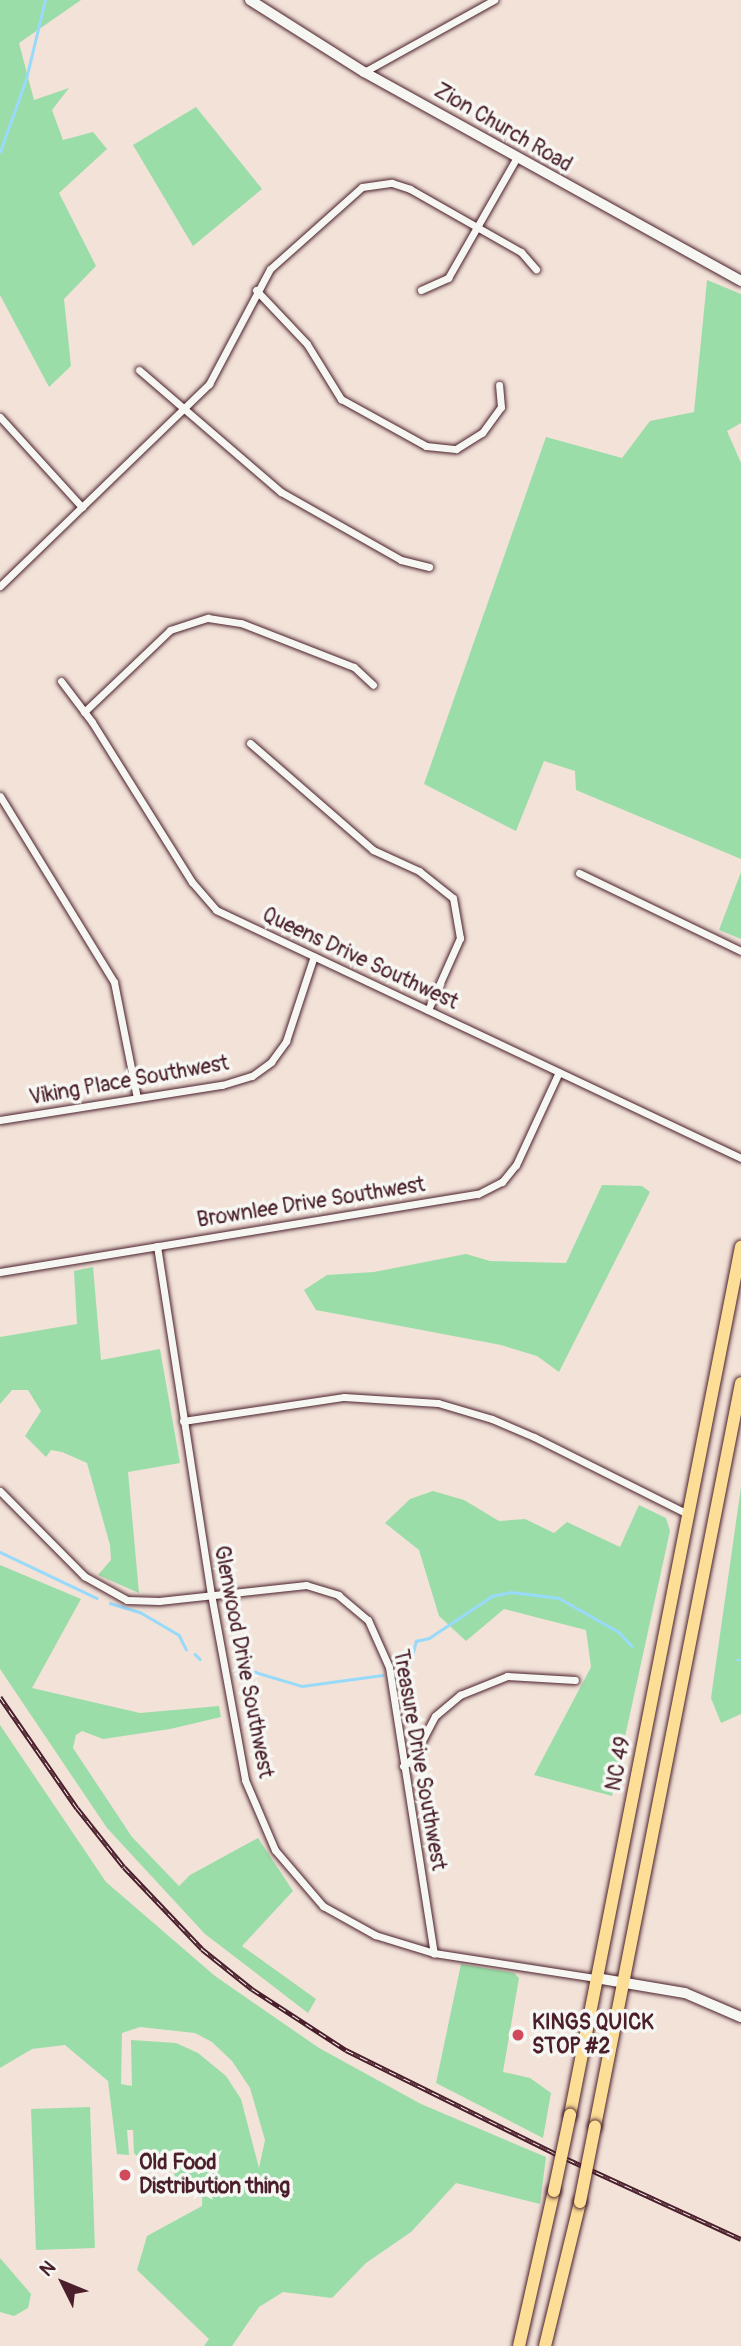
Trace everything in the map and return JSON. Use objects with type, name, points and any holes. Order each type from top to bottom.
[{"type":"highway","name":"NC 49","points":[[519,2346],[570,2115],[741,1247]]},
{"type":"highway","points":[[545,2346],[580,2202],[741,1383]]},
{"type":"street","name":"Zion Church Road","points":[[250,0],[364,72],[741,281]]},
{"type":"street","points":[[364,72],[494,0]]},
{"type":"street","points":[[421,290],[448,278],[517,157]]},
{"type":"street","points":[[0,586],[209,384],[256,290],[270,269],[362,187],[392,183],[410,189],[521,252],[537,269]]},
{"type":"street","points":[[256,290],[307,344],[341,399],[426,446],[456,449],[482,433],[501,407],[499,385]]},
{"type":"street","points":[[139,370],[281,492],[401,560],[429,567]]},
{"type":"street","points":[[0,417],[82,507]]},
{"type":"street","points":[[85,712],[170,630],[208,618],[241,623],[354,667],[373,685]]},
{"type":"street","name":"Queens Drive Southwest","points":[[61,681],[85,712],[201,894],[223,914],[741,1158]]},
{"type":"street","points":[[250,743],[373,850],[427,876],[453,898],[460,938],[428,1010]]},
{"type":"street","points":[[0,796],[114,982],[136,1098]]},
{"type":"street","points":[[579,873],[741,951]]},
{"type":"street","name":"Viking Place Southwest","points":[[0,1120],[222,1085],[262,1070],[286,1041],[314,956]]},
{"type":"street","name":"Brownlee Drive Southwest","points":[[0,1272],[491,1189],[516,1165],[559,1072]]},
{"type":"street","name":"Glenwood Drive Southwest","points":[[157,1246],[211,1594],[245,1780],[275,1850],[323,1906],[368,1932],[433,1953],[596,1978]]},
{"type":"street","points":[[183,1421],[344,1397],[438,1404],[523,1432],[688,1514]]},
{"type":"street","name":"Treasure Drive Southwest","points":[[0,1491],[76,1569],[113,1595],[148,1601],[306,1585],[329,1591],[359,1611],[373,1627],[389,1667],[433,1953]]},
{"type":"street","points":[[403,1766],[412,1758],[435,1716],[460,1695],[507,1676],[575,1680]]},
{"type":"street","points":[[596,1978],[685,1993],[741,2017]]},
{"type":"green space","points":[[0,0],[81,0],[19,43],[34,100],[69,88],[52,110],[63,140],[93,132],[107,149],[59,193],[96,266],[64,299],[71,366],[49,387],[0,295]]},
{"type":"green space","points":[[196,107],[262,189],[193,246],[133,145]]},
{"type":"green space","points":[[707,280],[741,294],[741,423],[727,431],[741,463],[741,859],[576,790],[575,771],[544,761],[516,831],[424,784],[546,437],[622,458],[650,421],[694,412]]},
{"type":"green space","points":[[741,872],[741,939],[719,930]]},
{"type":"green space","points":[[602,1185],[642,1186],[650,1192],[559,1372],[537,1356],[501,1345],[316,1310],[304,1290],[327,1275],[374,1272],[466,1254],[490,1261],[566,1263]]},
{"type":"green space","points":[[93,1267],[101,1360],[160,1349],[180,1463],[128,1472],[139,1593],[98,1575],[111,1560],[110,1545],[87,1463],[51,1450],[46,1457],[25,1436],[41,1411],[28,1390],[12,1390],[0,1404],[0,1337],[77,1324],[74,1271]]},
{"type":"green space","points":[[741,1487],[741,1714],[721,1723],[711,1698]]},
{"type":"green space","points":[[433,1491],[464,1500],[499,1521],[525,1519],[554,1533],[567,1522],[620,1547],[639,1505],[666,1518],[670,1531],[612,1796],[534,1775],[591,1667],[586,1630],[504,1609],[466,1641],[439,1616],[419,1550],[385,1523],[410,1499]]},
{"type":"green space","points":[[0,1565],[81,1599],[32,1688],[140,1713],[219,1706],[221,1717],[170,1729],[103,1739],[82,1731],[76,1735],[73,1748],[132,1837],[179,1886],[190,1875],[258,1838],[293,1891],[242,1946],[316,1999],[308,2013],[205,1934],[107,1828],[0,1669]]},
{"type":"green space","points":[[0,1725],[106,1882],[215,1976],[319,2048],[421,2104],[546,2157],[540,2204],[456,2183],[411,2232],[366,2263],[332,2298],[283,2292],[259,2307],[232,2346],[204,2346],[209,2339],[137,2270],[147,2236],[202,2206],[203,2178],[174,2180],[175,2168],[185,2166],[184,2156],[139,2158],[134,2153],[133,2130],[127,2130],[129,2155],[117,2154],[108,2081],[65,2045],[32,2049],[0,2068]],"holes":[[[140,2027],[195,2033],[212,2042],[232,2061],[250,2088],[265,2140],[259,2168],[241,2099],[226,2076],[198,2053],[176,2043],[131,2040],[132,2086],[121,2084],[122,2033]]]},
{"type":"green space","points":[[461,1964],[514,1973],[519,1978],[503,2072],[530,2078],[551,2093],[543,2138],[436,2083]]},
{"type":"green space","points":[[90,2107],[95,2248],[36,2250],[31,2109]]},
{"type":"green space","points":[[0,2258],[31,2294],[28,2308],[14,2316],[0,2312]]},
{"type":"waterway","points":[[0,152],[26,79],[45,0]]},
{"type":"waterway","points":[[0,1552],[97,1598]]},
{"type":"waterway","points":[[399,1672],[409,1667],[416,1641],[429,1638],[492,1596],[511,1592],[559,1598],[619,1632],[632,1646]]},
{"type":"waterway","points":[[110,1603],[140,1612],[179,1635],[186,1649]]},
{"type":"waterway","points":[[195,1654],[200,1659]]},
{"type":"waterway","points":[[237,1677],[255,1672],[302,1686],[382,1675]]},
{"type":"railway","points":[[0,1697],[77,1808],[124,1867],[202,1949],[252,1989],[346,2050],[552,2152],[741,2239]]},
{"type":"place","name":"KINGS QUICK STOP #2","points":[[518,2035]]},
{"type":"place","name":"Old Food Distribution thing","points":[[125,2175]]}]
